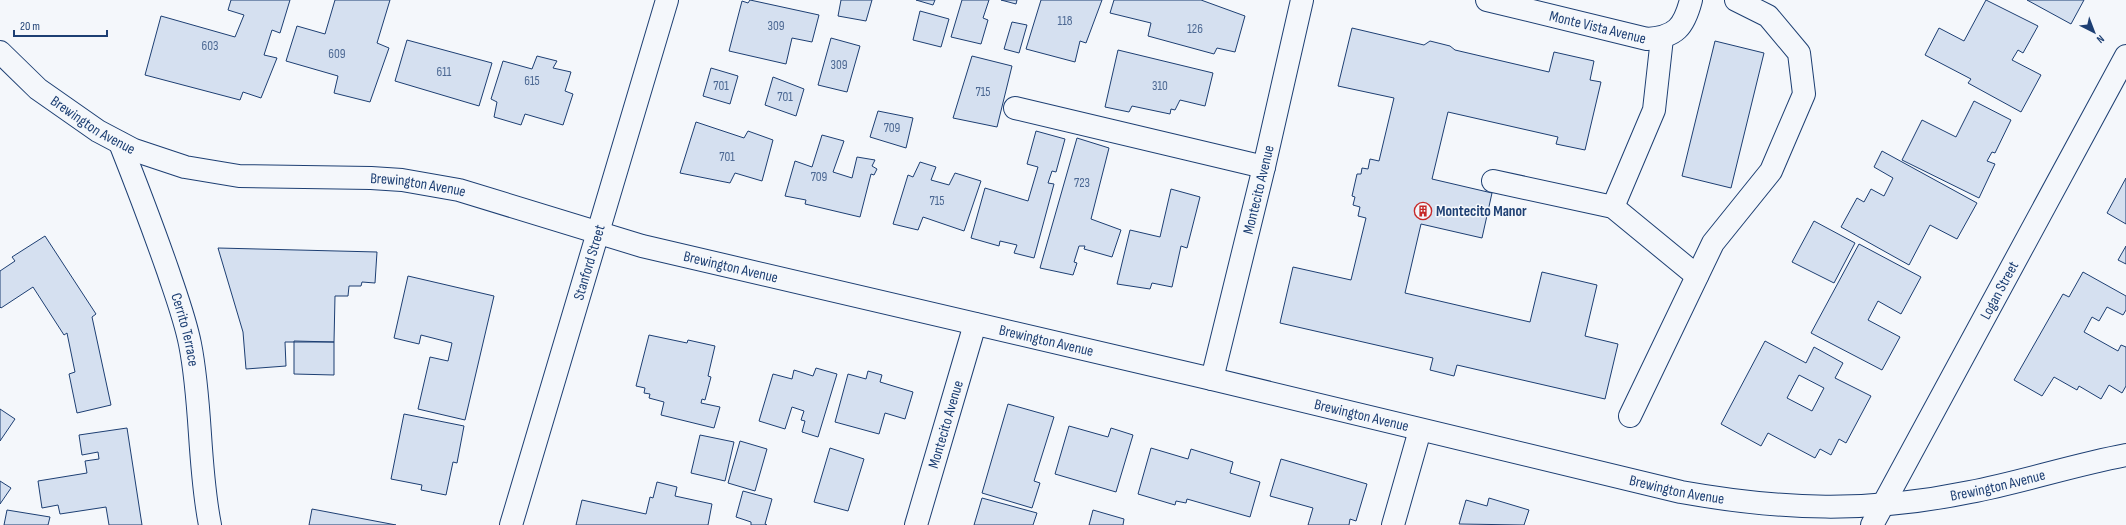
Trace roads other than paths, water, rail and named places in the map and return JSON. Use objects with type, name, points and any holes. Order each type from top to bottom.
[{"type":"street","name":"Stanford Street","points":[[511,525],[667,0]]},
{"type":"street","name":"Montecito Avenue","points":[[1212,378],[1264,167],[1302,0]]},
{"type":"street","name":"Monte Vista Avenue","points":[[1487,0],[1629,36],[1647,39],[1662,38]]},
{"type":"street","points":[[1613,207],[1654,110],[1662,38],[1674,33],[1682,24],[1691,0]]},
{"type":"street","points":[[1630,416],[1713,243],[1771,171],[1804,94],[1799,53],[1768,16],[1736,0]]},
{"type":"street","name":"Brewington Avenue","points":[[0,52],[38,89],[56,103],[120,143],[134,150],[166,161],[210,172],[239,176],[371,178],[429,184],[491,199],[642,246],[1212,378],[1420,430],[1681,492],[1737,502],[1796,507],[1883,505],[1971,492],[2088,462],[2126,455]]},
{"type":"street","name":"Logan Street","points":[[1872,525],[2126,56]]},
{"type":"street","points":[[1015,108],[1264,167]]},
{"type":"street","name":"Cerrito Terrace","points":[[120,143],[151,222],[190,342],[196,375],[202,471],[210,525]]},
{"type":"street","points":[[1493,181],[1613,207],[1697,276]]},
{"type":"street","name":"Montecito Avenue","points":[[916,525],[975,324]]},
{"type":"street","points":[[1393,525],[1420,430]]},
{"type":"place","name":"Montecito Manor","points":[[1423,211]]}]
